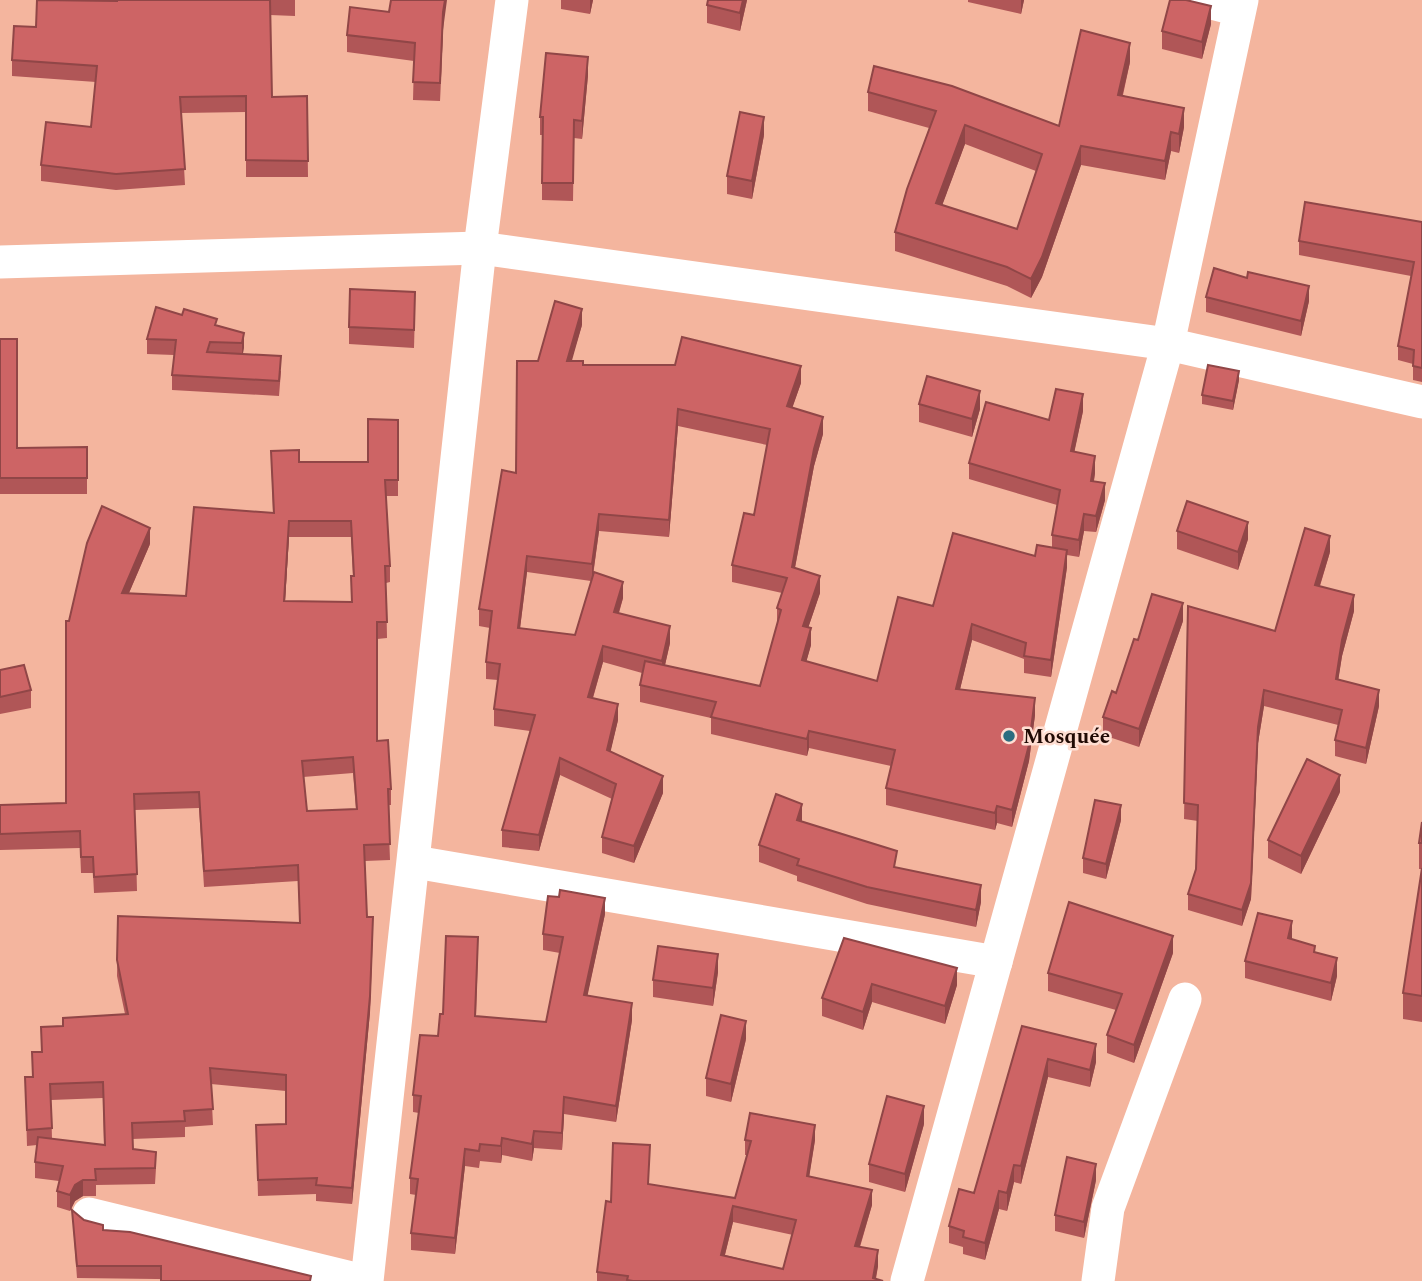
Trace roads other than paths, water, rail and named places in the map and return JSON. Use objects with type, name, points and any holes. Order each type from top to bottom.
[{"type":"street","points":[[89,1214],[366,1281],[415,862],[480,248],[512,0]]},
{"type":"street","points":[[906,1281],[1168,344],[1240,5],[1200,0]]},
{"type":"street","points":[[0,262],[480,248],[1168,344],[1422,402]]},
{"type":"street","points":[[415,862],[996,962]]},
{"type":"street","points":[[1098,1281],[1108,1208],[1185,999]]},
{"type":"place","name":"Mosquée","points":[[1009,736]]}]
